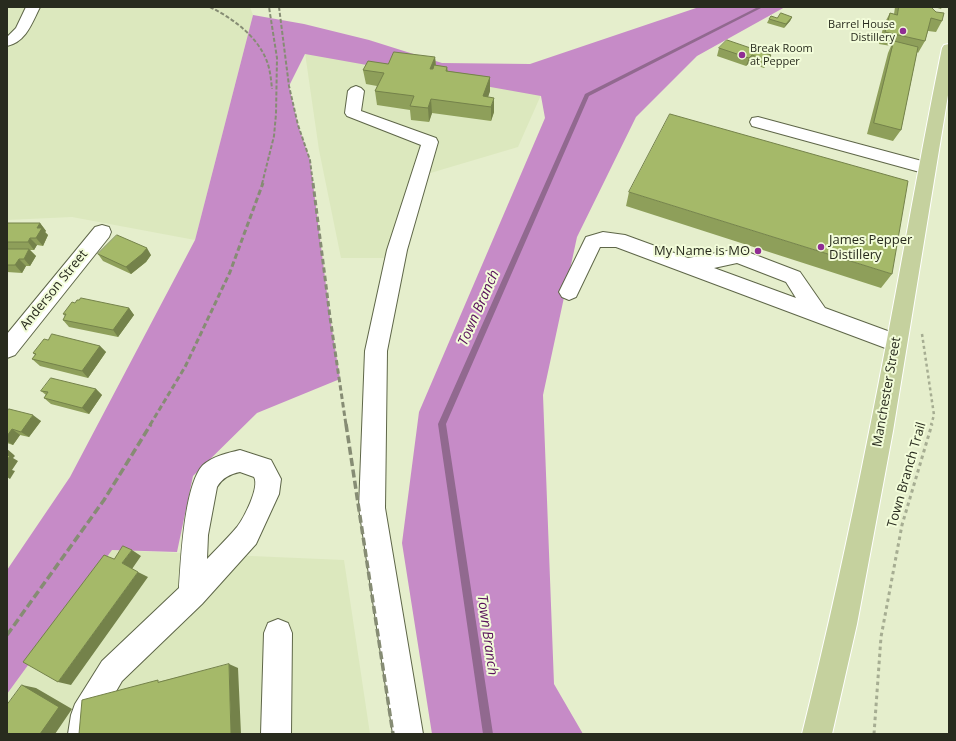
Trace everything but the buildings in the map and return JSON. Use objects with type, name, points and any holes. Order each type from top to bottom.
[{"type":"main road","name":"Manchester Street","points":[[817,734],[844,624],[896,343],[926,168],[948,60]]},
{"type":"street","points":[[7,42],[12,40],[20,30],[32,7]]},
{"type":"street","points":[[356,91],[353,113],[430,142],[397,250],[376,359],[372,508],[408,734]]},
{"type":"street","points":[[758,122],[926,168]]},
{"type":"street","name":"Anderson Street","points":[[7,348],[102,232]]},
{"type":"street","points":[[569,292],[593,242],[604,239],[618,240],[896,343]]},
{"type":"street","points":[[686,266],[738,256],[793,278],[818,315]]},
{"type":"street","points":[[83,734],[86,715],[112,671],[192,594],[247,535],[267,494],[269,479],[262,468],[240,461],[226,464],[212,473],[204,484],[195,535],[192,594]]},
{"type":"street","points":[[276,734],[278,633]]},
{"type":"path","name":"Town Branch Trail","points":[[874,734],[881,637],[902,525],[934,415],[922,332]]},
{"type":"shaded area","points":[[7,7],[250,7],[253,15],[195,240],[72,217],[7,220]]},
{"type":"shaded area","points":[[699,7],[785,7],[697,56],[636,117],[577,237],[543,395],[554,684],[583,734],[432,734],[402,543],[419,412],[545,118],[541,96],[305,54],[289,86],[298,125],[310,160],[330,317],[340,379],[257,413],[193,476],[177,552],[112,550],[7,694],[7,570],[70,477],[195,240],[253,15],[304,24],[369,40],[442,63],[530,64]]},
{"type":"shaded area","points":[[305,53],[541,95],[518,147],[417,177],[404,258],[341,258],[319,150]]},
{"type":"shaded area","points":[[112,550],[344,560],[370,734],[7,734],[7,694]]},
{"type":"waterway","name":"Town Branch","points":[[488,734],[442,424],[587,95],[761,7]]},
{"type":"railway","points":[[210,7],[235,22],[256,42],[262,50],[267,62],[272,89]]},
{"type":"railway","points":[[262,184],[274,136],[276,114],[277,58],[269,7]]},
{"type":"railway","points":[[279,7],[289,86],[298,125],[310,160],[313,184]]},
{"type":"railway","points":[[150,425],[185,367],[230,272],[263,183]]},
{"type":"railway","points":[[313,183],[330,317],[346,425]]},
{"type":"railway","points":[[7,635],[104,500],[151,424]]},
{"type":"railway","points":[[346,424],[393,734]]},
{"type":"place","name":"Barrel House Distillery","points":[[903,31]]},
{"type":"place","name":"Break Room at Pepper","points":[[742,55]]},
{"type":"place","name":"James Pepper Distillery","points":[[821,247]]},
{"type":"place","name":"My Name is MO","points":[[758,251]]}]
